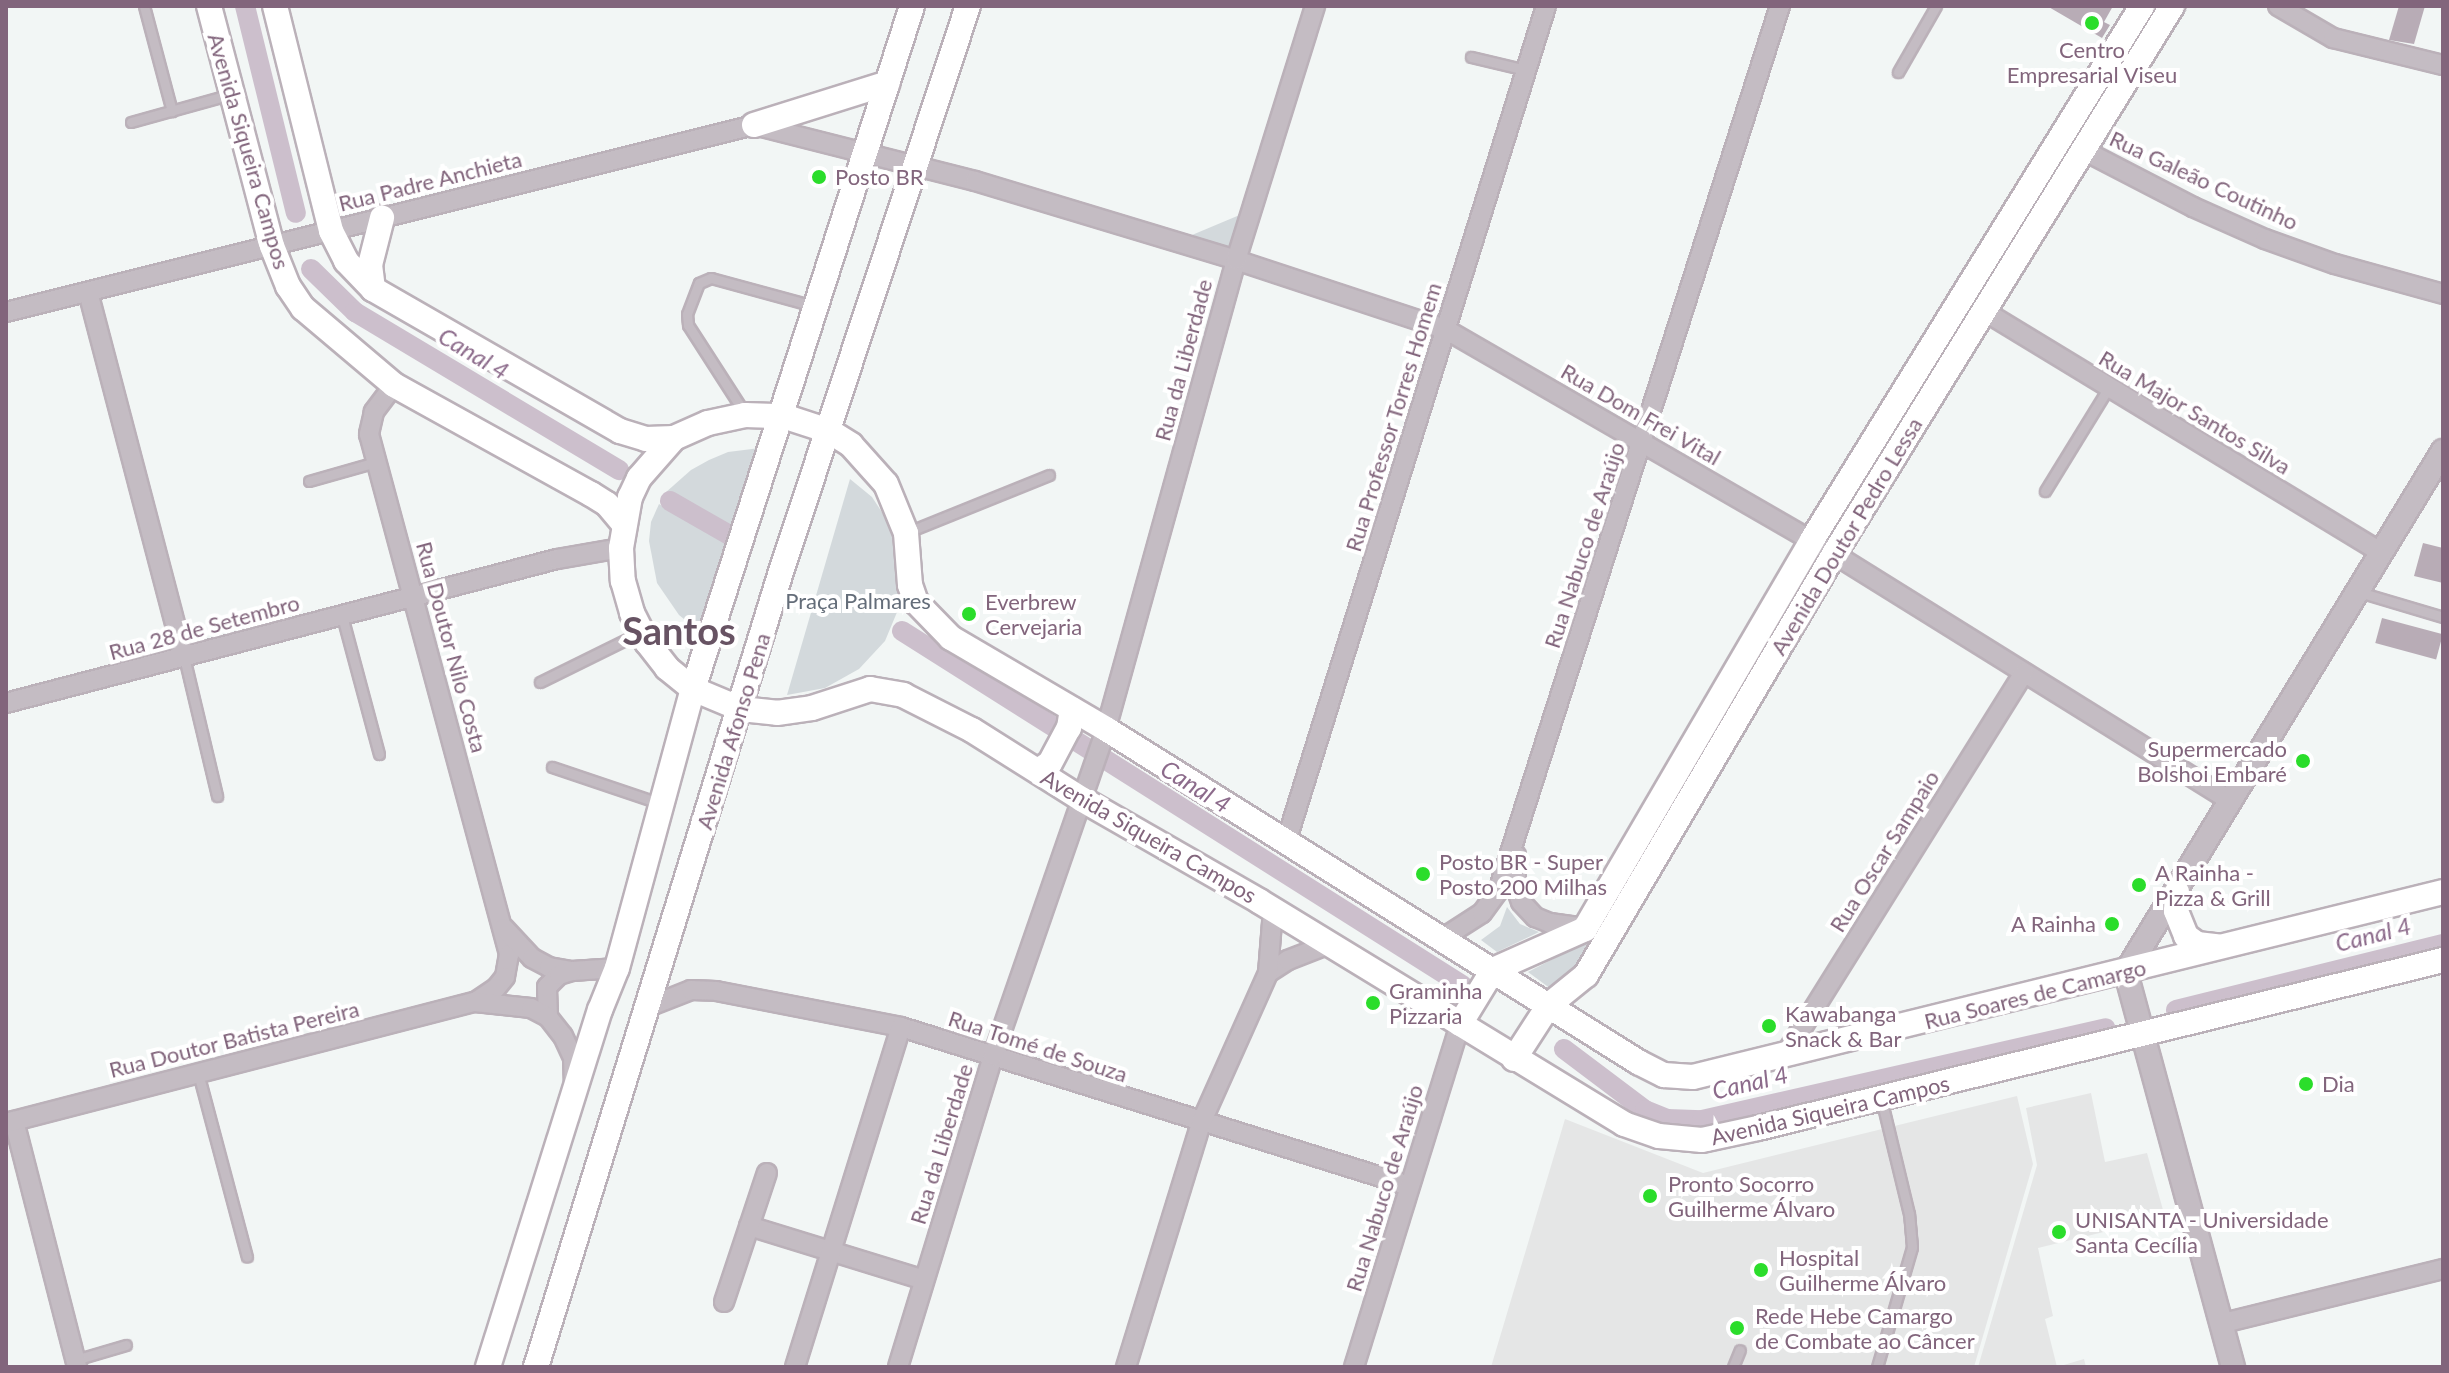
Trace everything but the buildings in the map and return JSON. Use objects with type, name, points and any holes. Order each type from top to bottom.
[{"type":"main road","name":"Avenida Siqueira Campos","points":[[209,6],[288,286],[303,308],[394,385],[607,504],[624,527],[623,581],[641,632],[667,668],[693,689],[741,709],[777,713],[812,708],[870,689],[903,695],[1044,767],[1329,944],[1462,1020],[1624,1124],[1659,1136],[1702,1140],[1881,1098],[2140,1030],[2443,960]]},
{"type":"main road","points":[[275,6],[325,232],[346,261],[373,289],[620,431],[667,446]]},
{"type":"main road","points":[[488,1367],[600,1010],[617,968],[693,689],[912,6]]},
{"type":"main road","name":"Avenida Doutor Pedro Lessa","points":[[1585,929],[1812,540],[2142,6]]},
{"type":"main road","name":"Avenida Doutor Pedro Lessa","points":[[1517,1054],[1544,1012],[1586,975],[1834,554],[2172,6]]},
{"type":"main road","name":"Avenida Afonso Pena","points":[[538,1365],[780,575],[965,9]]},
{"type":"main road","points":[[754,125],[888,83]]},
{"type":"main road","points":[[373,289],[370,265],[382,218]]},
{"type":"main road","points":[[624,527],[639,478],[667,446],[708,423],[745,415],[783,416],[829,431],[851,445],[878,474],[898,508],[906,533],[910,585],[926,615],[951,638],[1070,719],[1286,842],[1443,938],[1544,1012]]},
{"type":"main road","points":[[1044,767],[1070,719]]},
{"type":"main road","points":[[2177,892],[2176,911],[2186,936],[2197,944],[2223,947]]},
{"type":"main road","name":"Rua Soares de Camargo","points":[[1544,1012],[1664,1075],[1693,1077],[2127,978],[2223,947],[2443,892]]},
{"type":"main road","points":[[1462,1020],[1490,975],[1585,929]]},
{"type":"street","name":"Rua da Liberdade","points":[[898,1367],[993,1056],[1104,737],[1236,260],[1315,6]]},
{"type":"street","name":"Rua Professor Torres Homem","points":[[1286,842],[1546,6]]},
{"type":"street","name":"Rua Nabuco de Araújo","points":[[1443,938],[1491,904],[1518,833],[1780,6]]},
{"type":"street","points":[[2278,6],[2333,38],[2443,65]]},
{"type":"street","name":"Rua Padre Anchieta","points":[[6,312],[754,125],[916,165]]},
{"type":"street","name":"Rua Galeão Coutinho","points":[[2083,150],[2265,239],[2335,264],[2443,294]]},
{"type":"street","name":"Rua Dom Frei Vital","points":[[916,165],[1236,260],[1445,329],[1812,540],[2231,801]]},
{"type":"street","points":[[88,292],[184,657]]},
{"type":"street","name":"Rua Major Santos Silva","points":[[1984,311],[2382,553]]},
{"type":"street","name":"Rua Doutor Nilo Costa","points":[[394,385],[374,412],[369,434],[503,926]]},
{"type":"street","points":[[2233,1367],[2127,978],[2443,451]]},
{"type":"street","name":"Rua 28 de Setembro","points":[[6,703],[557,559],[624,527]]},
{"type":"street","name":"Rua Oscar Sampaio","points":[[1785,1055],[2024,672]]},
{"type":"street","points":[[1518,833],[1516,888],[1521,902],[1535,917],[1585,929]]},
{"type":"street","points":[[1126,1367],[1201,1123],[1268,973],[1273,910]]},
{"type":"street","points":[[503,926],[532,958],[549,967],[572,971]]},
{"type":"street","name":"Rua Doutor Batista Pereira","points":[[10,1122],[475,1002],[496,988],[510,965],[503,926]]},
{"type":"street","points":[[1268,973],[1288,960],[1329,944]]},
{"type":"street","points":[[575,1097],[573,1057],[563,1036],[548,1017],[547,987],[559,975],[572,971],[617,968]]},
{"type":"street","name":"Rua Tomé de Souza","points":[[648,1007],[691,990],[716,991],[901,1027],[1410,1186]]},
{"type":"street","name":"Rua Doutor Batista Pereira","points":[[475,1002],[531,1008],[548,1017]]},
{"type":"street","name":"Rua Nabuco de Araújo","points":[[1354,1367],[1462,1020]]},
{"type":"street","points":[[795,1367],[901,1027]]},
{"type":"street","points":[[10,1122],[76,1363]]},
{"type":"street","points":[[724,1302],[767,1173]]},
{"type":"street","points":[[749,1226],[924,1280]]},
{"type":"street","points":[[2223,1323],[2443,1269]]},
{"type":"lane","points":[[144,6],[172,111]]},
{"type":"lane","points":[[1898,72],[1936,6]]},
{"type":"lane","points":[[1471,57],[1526,70]]},
{"type":"lane","points":[[131,122],[232,94]]},
{"type":"lane","points":[[745,415],[688,325],[688,310],[699,283],[711,278],[818,306]]},
{"type":"lane","points":[[2045,491],[2109,387]]},
{"type":"lane","points":[[309,481],[376,462]]},
{"type":"lane","points":[[906,533],[1049,475]]},
{"type":"lane","points":[[2359,592],[2443,617]]},
{"type":"lane","points":[[342,616],[379,754]]},
{"type":"lane","points":[[540,682],[641,632]]},
{"type":"lane","points":[[184,657],[217,796]]},
{"type":"lane","points":[[552,767],[661,804]]},
{"type":"lane","points":[[198,1073],[247,1257]]},
{"type":"lane","points":[[1877,1367],[1912,1247],[1909,1214],[1881,1098]]},
{"type":"lane","points":[[76,1363],[126,1345]]},
{"type":"lane","points":[[1733,1367],[1740,1350]]},
{"type":"shaded area","name":"UNISANTA - Universidade Santa Cecília","points":[[2091,1093],[2105,1162],[2147,1153],[2165,1217],[2038,1248],[2053,1316],[2045,1319],[2057,1367],[1978,1367],[2037,1165],[2026,1108]]},
{"type":"shaded area","name":"Hospital Guilherme Álvaro","points":[[2017,1096],[2033,1164],[1974,1367],[1491,1367],[1565,1119],[1703,1173]]},
{"type":"shaded area","points":[[2084,1359],[2086,1367],[2057,1367]]},
{"type":"green space","points":[[1242,214],[1231,248],[1192,235]]},
{"type":"green space","points":[[768,447],[738,536],[665,493],[691,470],[709,460],[728,452]]},
{"type":"green space","name":"Praça Palmares","points":[[850,479],[872,497],[893,529],[900,547],[903,586],[900,605],[885,641],[859,669],[825,688],[787,695]]},
{"type":"green space","name":"Praça Palmares","points":[[659,504],[733,547],[706,637],[679,615],[657,583],[649,541],[651,522]]},
{"type":"green space","points":[[1507,907],[1520,924],[1539,932],[1497,952],[1481,940],[1500,926]]},
{"type":"green space","points":[[1593,938],[1576,972],[1551,989],[1528,972]]},
{"type":"waterway","name":"Canal 4","points":[[245,6],[296,213]]},
{"type":"waterway","name":"Canal 4","points":[[311,269],[355,312],[619,470]]},
{"type":"waterway","name":"Canal 4","points":[[670,501],[731,536]]},
{"type":"waterway","name":"Canal 4","points":[[902,631],[1462,985]]},
{"type":"waterway","name":"Canal 4","points":[[2176,1010],[2443,944]]},
{"type":"waterway","name":"Canal 4","points":[[1564,1049],[1645,1110],[1667,1119],[1702,1120],[2106,1028]]},
{"type":"place","name":"Centro Empresarial Viseu","points":[[2092,23]]},
{"type":"place","name":"Posto BR","points":[[819,177]]},
{"type":"place","name":"Everbrew Cervejaria","points":[[969,614]]},
{"type":"place","name":"Supermercado Bolshoi Embaré","points":[[2303,761]]},
{"type":"place","name":"Posto BR - Super Posto 200 Milhas","points":[[1423,874]]},
{"type":"place","name":"A Rainha - Pizza & Grill","points":[[2139,885]]},
{"type":"place","name":"A Rainha","points":[[2112,924]]},
{"type":"place","name":"Graminha Pizzaria","points":[[1373,1003]]},
{"type":"place","name":"Kawabanga Snack & Bar","points":[[1769,1026]]},
{"type":"place","name":"Dia","points":[[2306,1084]]},
{"type":"place","name":"Pronto Socorro Guilherme Álvaro","points":[[1650,1196]]},
{"type":"place","name":"UNISANTA - Universidade Santa Cecília","points":[[2059,1232]]},
{"type":"place","name":"Hospital Guilherme Álvaro","points":[[1761,1270]]},
{"type":"place","name":"Rede Hebe Camargo de Combate ao Câncer","points":[[1737,1328]]},
{"type":"district","name":"Santos","points":[[679,631]]}]
